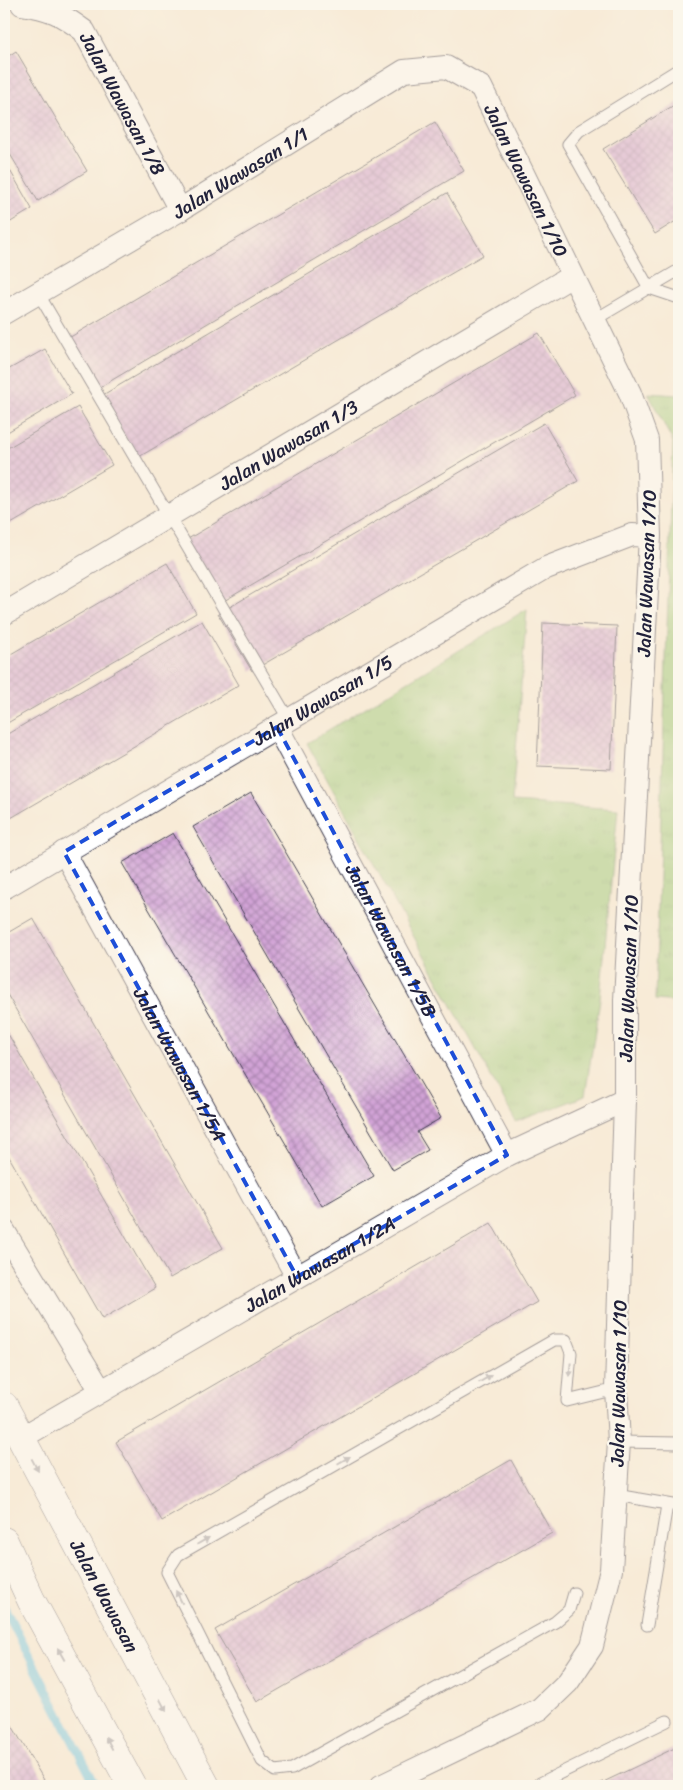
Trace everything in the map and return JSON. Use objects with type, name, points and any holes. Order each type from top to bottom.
[{"type":"main road","name":"Jalan Wawasan","points":[[4,1406],[206,1786]]},
{"type":"main road","points":[[4,1541],[31,1600],[132,1786]]},
{"type":"street","name":"Jalan Wawasan 1/8","points":[[22,4],[38,6],[62,14],[84,31],[180,210]]},
{"type":"street","name":"Jalan Wawasan 1/1","points":[[4,313],[180,210],[404,72],[446,68],[481,86]]},
{"type":"street","name":"Jalan Wawasan 1/10","points":[[381,1786],[540,1709],[568,1682],[592,1646],[611,1570],[616,1495],[618,1442],[616,1388],[625,1100],[625,1000],[650,536],[647,440],[630,393],[481,86]]},
{"type":"street","name":"Jalan Wawasan 1/3","points":[[4,614],[572,276]]},
{"type":"street","name":"Jalan Wawasan 1/5","points":[[4,888],[546,568],[632,535],[650,536]]},
{"type":"street","name":"Jalan Wawasan 1/5B","points":[[283,723],[506,1155]]},
{"type":"street","name":"Jalan Wawasan 1/5A","points":[[64,852],[298,1277]]},
{"type":"street","name":"Jalan Wawasan 1/2A","points":[[21,1438],[506,1155],[625,1100]]},
{"type":"street","points":[[4,1231],[101,1391]]},
{"type":"lane","points":[[679,69],[579,131],[568,144],[649,288],[679,298]]},
{"type":"lane","points":[[594,320],[679,270]]},
{"type":"lane","points":[[38,294],[169,515],[283,723]]},
{"type":"lane","points":[[574,1593],[569,1610],[555,1622],[292,1769],[275,1771],[262,1762],[166,1572],[178,1555],[554,1340],[566,1340],[571,1353],[567,1401],[616,1388]]},
{"type":"lane","points":[[618,1442],[679,1443]]},
{"type":"lane","points":[[616,1495],[679,1506]]},
{"type":"lane","points":[[648,1625],[667,1505]]},
{"type":"lane","points":[[534,1786],[667,1722]]},
{"type":"highlighted area","points":[[277,727],[507,1155],[297,1277],[64,852]]},
{"type":"green space","points":[[648,393],[679,395],[679,1002],[655,1000],[673,442]]},
{"type":"green space","points":[[527,609],[512,802],[618,809],[600,999],[585,1096],[516,1122],[307,743]]},
{"type":"building","points":[[16,51],[87,171],[38,201],[4,144],[4,59]]},
{"type":"building","points":[[679,102],[679,219],[655,234],[603,149]]},
{"type":"building","points":[[435,122],[464,171],[97,389],[67,339]]},
{"type":"building","points":[[4,160],[32,209],[4,226]]},
{"type":"building","points":[[447,193],[483,255],[137,458],[101,396]]},
{"type":"building","points":[[539,333],[575,395],[217,605],[181,543]]},
{"type":"building","points":[[45,349],[72,394],[4,434],[4,372]]},
{"type":"building","points":[[78,407],[112,465],[4,528],[4,450]]},
{"type":"building","points":[[544,423],[578,481],[252,671],[218,614]]},
{"type":"building","points":[[167,563],[196,613],[4,725],[4,658]]},
{"type":"building","points":[[202,621],[239,685],[4,822],[4,736]]},
{"type":"building","points":[[543,623],[617,626],[611,769],[537,766]]},
{"type":"building","points":[[251,793],[441,1118],[417,1132],[428,1150],[393,1170],[193,827]]},
{"type":"building","points":[[173,833],[374,1176],[322,1206],[122,863]]},
{"type":"building","points":[[33,918],[223,1248],[170,1278],[4,989],[4,935]]},
{"type":"building","points":[[4,1027],[155,1288],[102,1319],[4,1148]]},
{"type":"building","points":[[491,1223],[537,1302],[162,1521],[116,1442]]},
{"type":"building","points":[[511,1460],[552,1533],[257,1702],[215,1630]]},
{"type":"building","points":[[4,1712],[44,1780],[42,1781],[46,1786],[4,1786]]},
{"type":"building","points":[[679,1746],[679,1786],[595,1786]]},
{"type":"waterway","points":[[4,1607],[96,1786]]}]
